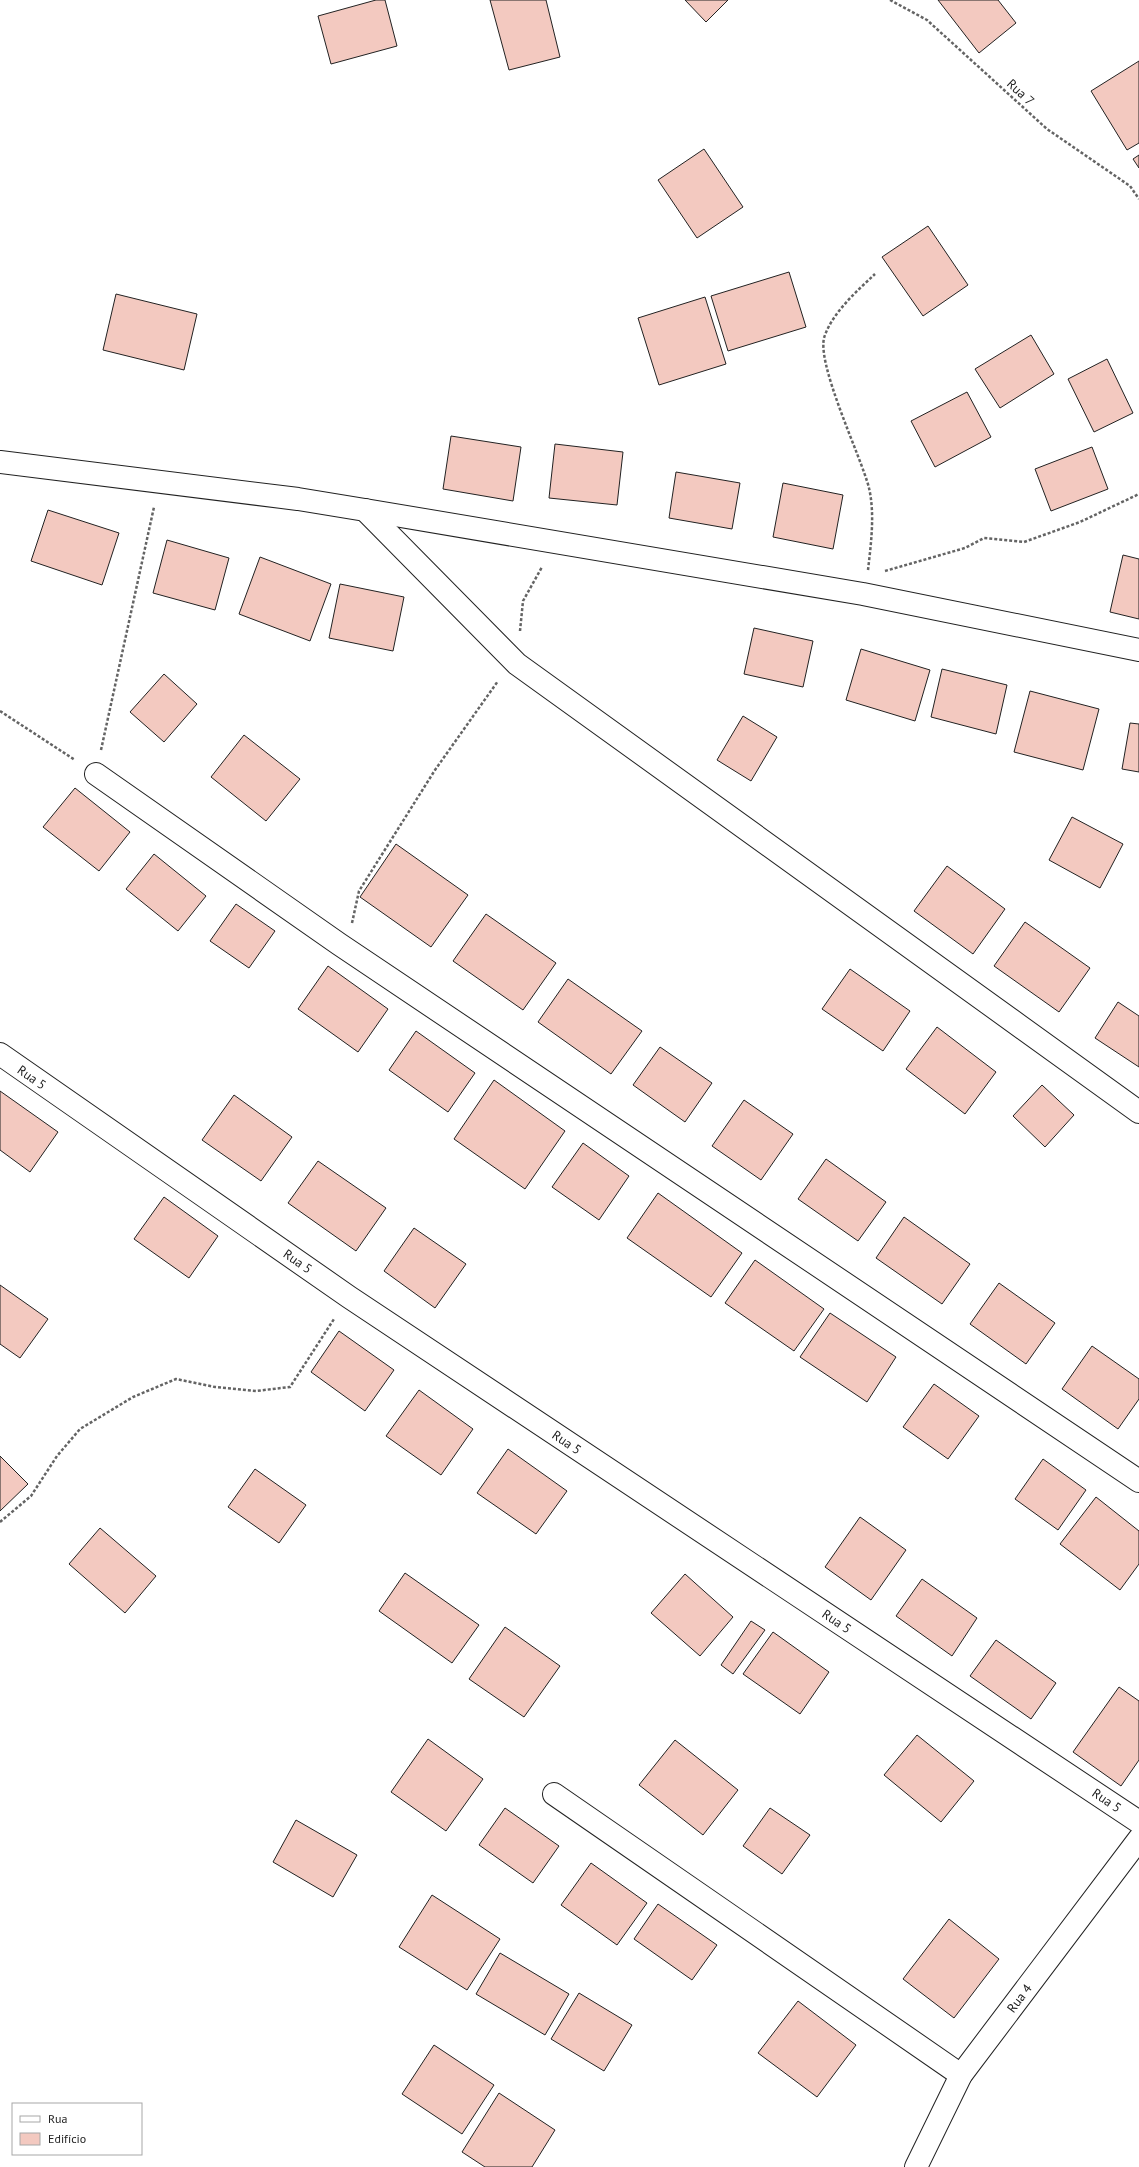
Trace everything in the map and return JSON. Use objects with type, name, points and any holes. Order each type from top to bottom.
[{"type":"street","points":[[0,462],[298,499],[564,544],[865,585],[1139,650]]},
{"type":"street","points":[[365,510],[517,664],[1139,1112]]},
{"type":"street","points":[[96,774],[339,944],[1139,1482]]},
{"type":"street","name":"Rua 5","points":[[0,1054],[349,1297],[1139,1822]]},
{"type":"street","points":[[554,1794],[961,2074]]},
{"type":"street","name":"Rua 4","points":[[916,2167],[961,2074],[1139,1839]]},
{"type":"path","name":"Rua 7","points":[[890,0],[927,20],[1047,129],[1130,186],[1139,199]]},
{"type":"path","points":[[865,585],[872,534],[869,490],[827,370],[823,348],[824,335],[835,317],[853,295],[875,274]]},
{"type":"path","points":[[0,711],[96,774],[160,482]]},
{"type":"path","points":[[865,585],[906,566],[965,548],[984,538],[1024,542],[1080,522],[1139,494]]},
{"type":"path","points":[[339,944],[352,923],[359,891],[435,770],[499,680],[517,664],[523,601],[541,568],[564,544]]},
{"type":"path","points":[[0,1522],[31,1496],[57,1456],[80,1429],[133,1397],[176,1379],[216,1387],[256,1391],[290,1387],[349,1297]]},
{"type":"building","points":[[376,0],[385,0],[397,46],[331,64],[318,16]]},
{"type":"building","points":[[490,0],[546,0],[560,57],[509,70]]},
{"type":"building","points":[[685,0],[728,0],[706,22]]},
{"type":"building","points":[[938,0],[998,0],[1016,23],[979,53]]},
{"type":"building","points":[[1139,61],[1139,143],[1127,150],[1091,91]]},
{"type":"building","points":[[704,149],[743,207],[697,238],[658,180]]},
{"type":"building","points":[[1139,155],[1139,168],[1133,159]]},
{"type":"building","points":[[928,226],[968,285],[923,316],[882,257]]},
{"type":"building","points":[[789,272],[806,327],[728,351],[711,296]]},
{"type":"building","points":[[116,294],[197,314],[184,370],[103,350]]},
{"type":"building","points":[[705,297],[726,364],[659,385],[638,318]]},
{"type":"building","points":[[1031,335],[1054,374],[1000,408],[975,369]]},
{"type":"building","points":[[1107,359],[1133,413],[1094,432],[1068,379]]},
{"type":"building","points":[[967,392],[991,437],[935,467],[911,421]]},
{"type":"building","points":[[451,436],[521,447],[513,501],[443,489]]},
{"type":"building","points":[[555,444],[623,452],[617,505],[549,498]]},
{"type":"building","points":[[1092,447],[1108,489],[1051,511],[1035,469]]},
{"type":"building","points":[[676,472],[740,483],[732,529],[669,518]]},
{"type":"building","points":[[783,483],[843,495],[833,549],[773,537]]},
{"type":"building","points":[[48,510],[119,533],[102,585],[31,561]]},
{"type":"building","points":[[167,540],[229,558],[215,610],[153,593]]},
{"type":"building","points":[[1123,555],[1139,559],[1139,619],[1110,612]]},
{"type":"building","points":[[260,557],[331,584],[310,641],[239,614]]},
{"type":"building","points":[[340,584],[404,597],[393,651],[329,638]]},
{"type":"building","points":[[754,628],[813,641],[803,687],[744,674]]},
{"type":"building","points":[[861,649],[930,670],[915,721],[846,700]]},
{"type":"building","points":[[942,669],[1007,685],[996,734],[931,717]]},
{"type":"building","points":[[164,674],[197,704],[164,742],[130,712]]},
{"type":"building","points":[[1030,691],[1099,709],[1083,770],[1014,752]]},
{"type":"building","points":[[743,716],[777,737],[751,781],[717,760]]},
{"type":"building","points":[[1130,723],[1139,724],[1139,772],[1122,769]]},
{"type":"building","points":[[244,735],[300,779],[266,821],[211,777]]},
{"type":"building","points":[[75,788],[130,832],[99,871],[43,827]]},
{"type":"building","points":[[1072,817],[1123,844],[1100,888],[1049,860]]},
{"type":"building","points":[[396,844],[468,895],[431,947],[360,897]]},
{"type":"building","points":[[154,854],[206,896],[178,931],[126,889]]},
{"type":"building","points":[[947,866],[1005,909],[973,954],[914,911]]},
{"type":"building","points":[[236,904],[275,931],[249,968],[210,941]]},
{"type":"building","points":[[486,914],[556,963],[523,1010],[453,961]]},
{"type":"building","points":[[1025,922],[1090,968],[1059,1012],[994,966]]},
{"type":"building","points":[[328,966],[388,1009],[358,1052],[298,1009]]},
{"type":"building","points":[[850,969],[910,1011],[883,1051],[822,1009]]},
{"type":"building","points":[[568,979],[642,1031],[611,1074],[538,1022]]},
{"type":"building","points":[[1118,1002],[1139,1016],[1139,1067],[1095,1038]]},
{"type":"building","points":[[937,1027],[996,1072],[965,1114],[906,1069]]},
{"type":"building","points":[[416,1031],[475,1073],[448,1112],[389,1070]]},
{"type":"building","points":[[660,1047],[712,1083],[685,1122],[633,1085]]},
{"type":"building","points":[[494,1080],[565,1131],[525,1189],[454,1139]]},
{"type":"building","points":[[1042,1085],[1074,1115],[1045,1147],[1013,1116]]},
{"type":"building","points":[[0,1091],[58,1132],[30,1172],[0,1150]]},
{"type":"building","points":[[234,1095],[292,1137],[261,1181],[202,1140]]},
{"type":"building","points":[[744,1100],[793,1134],[761,1180],[712,1146]]},
{"type":"building","points":[[583,1143],[629,1176],[599,1220],[552,1187]]},
{"type":"building","points":[[826,1159],[886,1202],[858,1241],[798,1199]]},
{"type":"building","points":[[318,1161],[386,1208],[356,1251],[288,1203]]},
{"type":"building","points":[[658,1193],[742,1253],[711,1297],[627,1238]]},
{"type":"building","points":[[164,1197],[218,1236],[189,1278],[134,1239]]},
{"type":"building","points":[[904,1217],[970,1264],[942,1304],[876,1258]]},
{"type":"building","points":[[414,1228],[466,1264],[435,1308],[384,1271]]},
{"type":"building","points":[[755,1260],[824,1309],[794,1351],[725,1303]]},
{"type":"building","points":[[999,1283],[1055,1323],[1026,1364],[970,1324]]},
{"type":"building","points":[[0,1285],[48,1319],[20,1358],[0,1344]]},
{"type":"building","points":[[830,1313],[896,1357],[867,1402],[800,1357]]},
{"type":"building","points":[[339,1331],[394,1370],[365,1411],[311,1372]]},
{"type":"building","points":[[1092,1346],[1139,1379],[1139,1399],[1118,1429],[1062,1389]]},
{"type":"building","points":[[934,1384],[979,1416],[948,1459],[903,1427]]},
{"type":"building","points":[[419,1390],[473,1429],[441,1475],[386,1436]]},
{"type":"building","points":[[508,1449],[567,1491],[536,1534],[477,1493]]},
{"type":"building","points":[[0,1456],[28,1484],[0,1511]]},
{"type":"building","points":[[1043,1459],[1086,1490],[1058,1530],[1015,1499]]},
{"type":"building","points":[[255,1469],[306,1505],[279,1543],[228,1507]]},
{"type":"building","points":[[1096,1497],[1139,1531],[1139,1564],[1120,1590],[1060,1544]]},
{"type":"building","points":[[860,1517],[906,1550],[871,1600],[825,1567]]},
{"type":"building","points":[[100,1528],[156,1576],[125,1613],[69,1564]]},
{"type":"building","points":[[405,1573],[479,1625],[452,1663],[379,1611]]},
{"type":"building","points":[[685,1574],[733,1617],[700,1656],[651,1613]]},
{"type":"building","points":[[922,1579],[977,1618],[952,1656],[896,1616]]},
{"type":"building","points":[[751,1621],[765,1630],[733,1674],[721,1665]]},
{"type":"building","points":[[505,1627],[560,1666],[524,1717],[469,1679]]},
{"type":"building","points":[[773,1632],[829,1672],[800,1714],[743,1674]]},
{"type":"building","points":[[996,1640],[1056,1683],[1031,1719],[970,1676]]},
{"type":"building","points":[[1119,1687],[1139,1701],[1139,1760],[1121,1786],[1073,1752]]},
{"type":"building","points":[[917,1735],[974,1781],[941,1822],[884,1775]]},
{"type":"building","points":[[428,1739],[483,1779],[446,1831],[391,1792]]},
{"type":"building","points":[[675,1740],[738,1790],[703,1835],[639,1785]]},
{"type":"building","points":[[505,1808],[559,1846],[533,1883],[479,1845]]},
{"type":"building","points":[[770,1808],[810,1835],[782,1874],[743,1846]]},
{"type":"building","points":[[296,1820],[357,1855],[333,1897],[273,1862]]},
{"type":"building","points":[[591,1863],[647,1903],[617,1945],[561,1905]]},
{"type":"building","points":[[432,1895],[500,1939],[467,1990],[399,1947]]},
{"type":"building","points":[[658,1904],[717,1945],[692,1980],[634,1939]]},
{"type":"building","points":[[949,1919],[999,1959],[954,2018],[903,1979]]},
{"type":"building","points":[[500,1953],[569,1994],[545,2035],[476,1994]]},
{"type":"building","points":[[579,1993],[632,2025],[604,2071],[551,2039]]},
{"type":"building","points":[[798,2001],[856,2045],[817,2097],[758,2053]]},
{"type":"building","points":[[434,2045],[494,2085],[462,2134],[402,2094]]},
{"type":"building","points":[[499,2093],[555,2130],[532,2167],[485,2167],[462,2152]]}]
